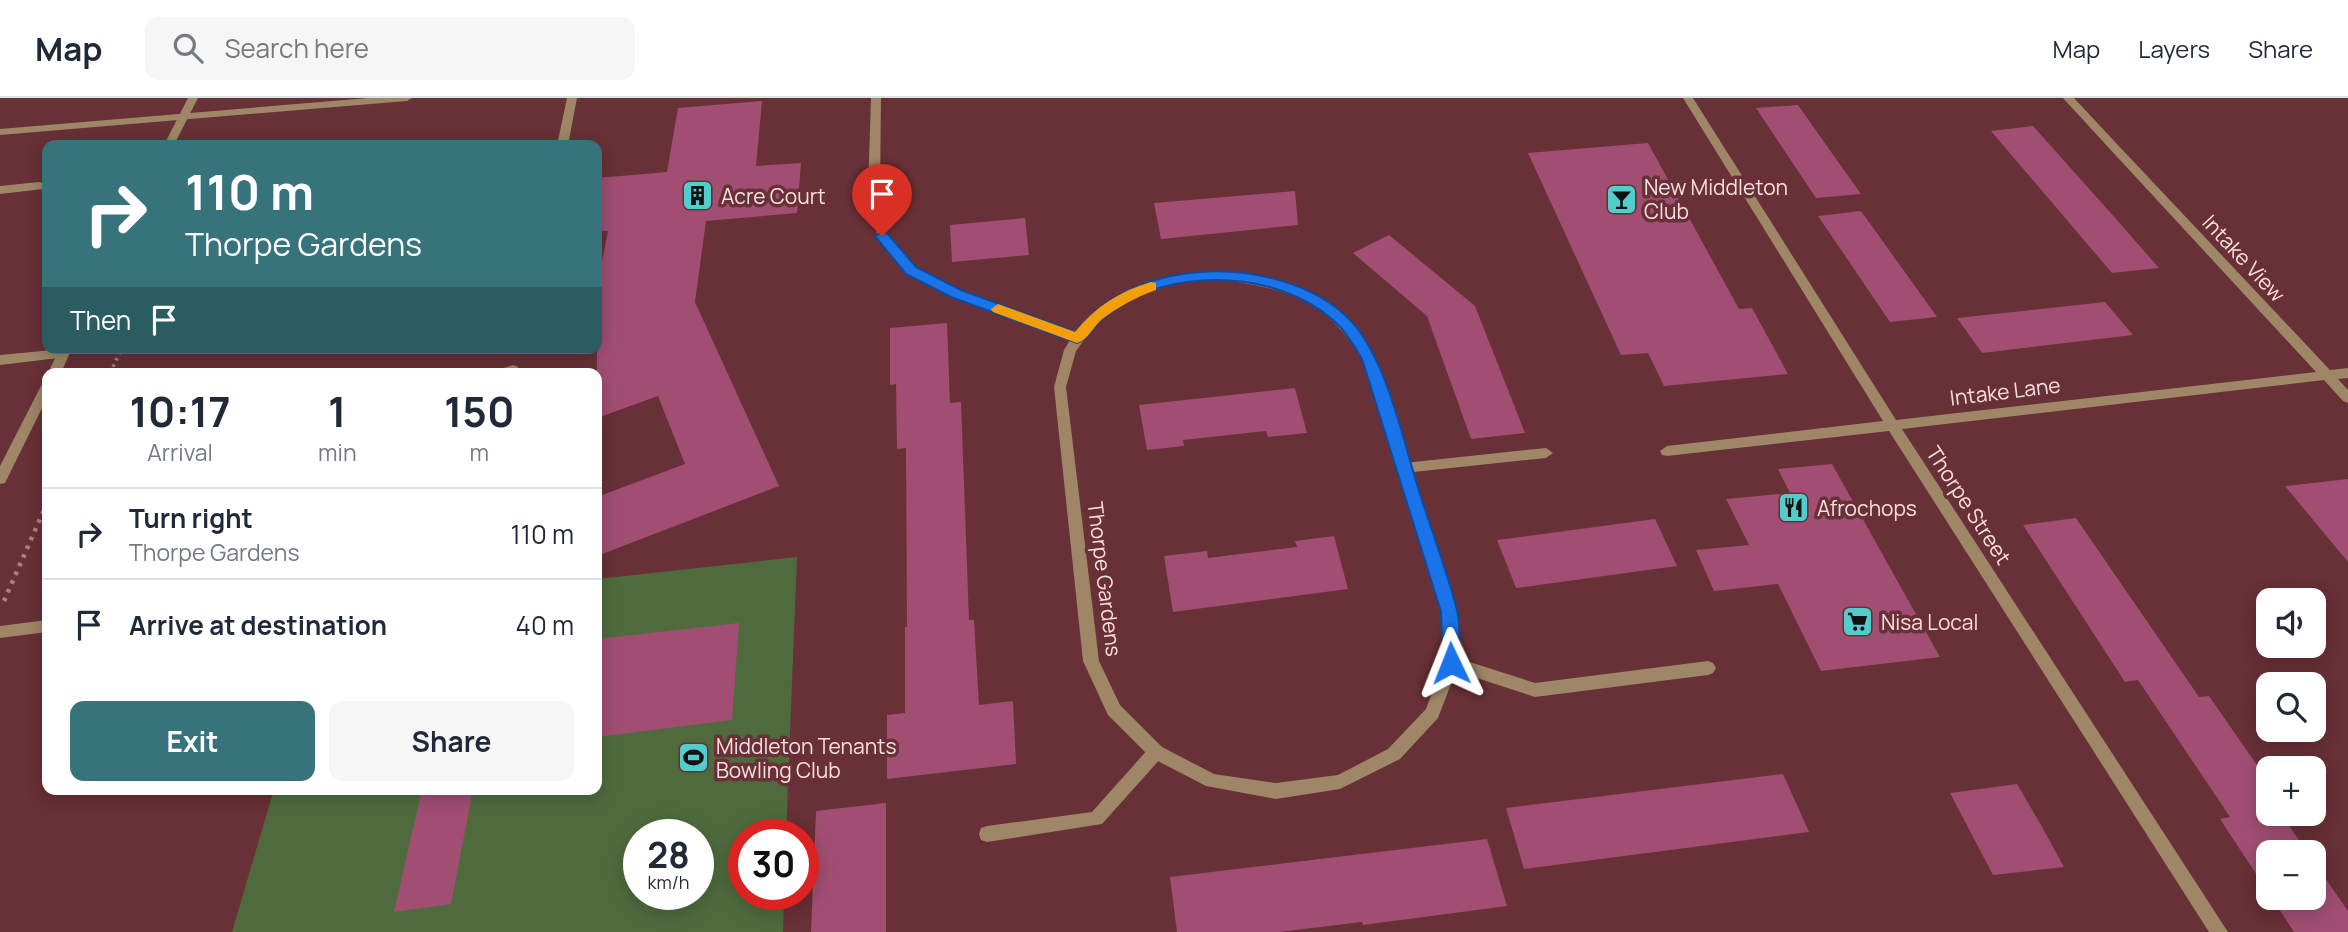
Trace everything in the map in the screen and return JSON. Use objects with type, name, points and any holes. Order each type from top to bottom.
[{"type":"street","points":[[172,140],[193,98]]},
{"type":"street","points":[[0,132],[407,98]]},
{"type":"street","points":[[563,140],[572,98]]},
{"type":"street","points":[[876,98],[874,189],[882,236],[911,271],[956,294],[1077,338]]},
{"type":"street","name":"Thorpe Street","points":[[1688,98],[1892,425],[2219,932]]},
{"type":"street","name":"Intake View","points":[[2068,98],[2348,398]]},
{"type":"street","points":[[0,190],[39,186]]},
{"type":"street","name":"Thorpe Gardens","points":[[1221,275],[1269,282],[1311,299],[1346,325],[1369,358],[1404,468],[1449,612],[1451,663],[1433,713],[1394,754],[1340,782],[1276,791],[1212,781],[1156,752],[1114,710],[1091,661],[1060,387],[1070,350],[1094,318],[1130,294],[1174,279],[1221,275]]},
{"type":"street","points":[[0,360],[43,354]]},
{"type":"street","name":"Intake Lane","points":[[1667,451],[2348,373]]},
{"type":"street","points":[[0,480],[42,396]]},
{"type":"street","points":[[1404,468],[1546,453]]},
{"type":"street","points":[[0,632],[42,627]]},
{"type":"street","points":[[1451,663],[1535,690],[1708,668]]},
{"type":"street","points":[[987,834],[1097,819],[1156,752]]},
{"type":"path","points":[[0,610],[42,514]]},
{"type":"green space","name":"Middleton Tenants Bowling Club","points":[[797,557],[787,819],[728,819],[728,910],[784,910],[783,932],[232,932],[272,795],[602,795],[602,578]]},
{"type":"building","points":[[762,101],[756,166],[801,163],[797,213],[706,221],[695,302],[779,486],[602,554],[602,495],[685,464],[658,396],[602,416],[602,368],[597,368],[597,354],[602,354],[602,261],[608,231],[602,231],[602,178],[667,172],[678,108]]},
{"type":"building","points":[[1798,105],[1861,194],[1816,198],[1756,108]]},
{"type":"building","points":[[2033,126],[2159,268],[2112,273],[1991,131]]},
{"type":"building","points":[[1648,143],[1739,309],[1752,308],[1788,374],[1664,386],[1648,353],[1621,355],[1528,153]]},
{"type":"building","points":[[1295,191],[1298,225],[1161,239],[1154,203]]},
{"type":"building","points":[[1861,211],[1937,317],[1890,322],[1818,216]]},
{"type":"building","points":[[1025,218],[1029,255],[952,262],[950,225]]},
{"type":"building","points":[[1389,235],[1475,306],[1525,433],[1471,439],[1427,316],[1353,253]]},
{"type":"building","points":[[2105,302],[2133,335],[1982,353],[1957,318]]},
{"type":"building","points":[[947,323],[950,403],[961,402],[969,620],[974,620],[979,705],[1013,701],[1016,764],[887,779],[887,715],[905,713],[907,627],[906,448],[897,449],[896,384],[890,385],[890,328]]},
{"type":"building","points":[[1295,388],[1307,433],[1268,437],[1266,431],[1183,440],[1184,446],[1147,450],[1139,405]]},
{"type":"building","points":[[1832,464],[1940,657],[1821,671],[1778,584],[1714,591],[1696,550],[1749,545],[1726,499],[1790,493],[1778,469]]},
{"type":"building","points":[[2348,479],[2348,562],[2285,486]]},
{"type":"building","points":[[2076,518],[2199,697],[2209,696],[2256,764],[2256,826],[2289,826],[2299,840],[2256,840],[2256,874],[2220,819],[2230,817],[2138,680],[2125,682],[2023,525]]},
{"type":"building","points":[[1655,519],[1677,566],[1516,588],[1497,540]]},
{"type":"building","points":[[1334,536],[1348,589],[1173,612],[1164,556],[1207,551],[1208,558],[1297,547],[1295,541]]},
{"type":"building","points":[[739,623],[732,720],[602,736],[602,638]]},
{"type":"building","points":[[1783,774],[1809,832],[1524,869],[1506,808]]},
{"type":"building","points":[[2017,784],[2064,867],[1993,875],[1950,793]]},
{"type":"building","points":[[421,795],[472,795],[451,904],[394,912]]},
{"type":"building","points":[[886,803],[886,932],[811,932],[812,910],[819,910],[819,819],[816,819],[816,811]]},
{"type":"building","points":[[1487,839],[1507,906],[1363,925],[1362,922],[1279,932],[1177,932],[1170,877]]},
{"type":"building","points":[[2326,879],[2348,911],[2348,932],[2294,932],[2280,910],[2326,910]]},
{"type":"slow traffic","points":[[998,309],[1077,338],[1094,318],[1130,294],[1151,287]]},
{"type":"place","name":"Acre Court","points":[[698,196]]},
{"type":"place","name":"New Middleton Club","points":[[1621,199]]},
{"type":"place","name":"Afrochops","points":[[1794,508]]},
{"type":"place","name":"Nisa Local","points":[[1858,622]]},
{"type":"place","name":"Middleton Tenants Bowling Club","points":[[693,758]]},
{"type":"route","points":[[882,236],[911,271],[956,294],[1077,338],[1094,318],[1130,294],[1174,279],[1221,275],[1269,282],[1311,299],[1346,325],[1369,358],[1449,612],[1451,663]]}]
